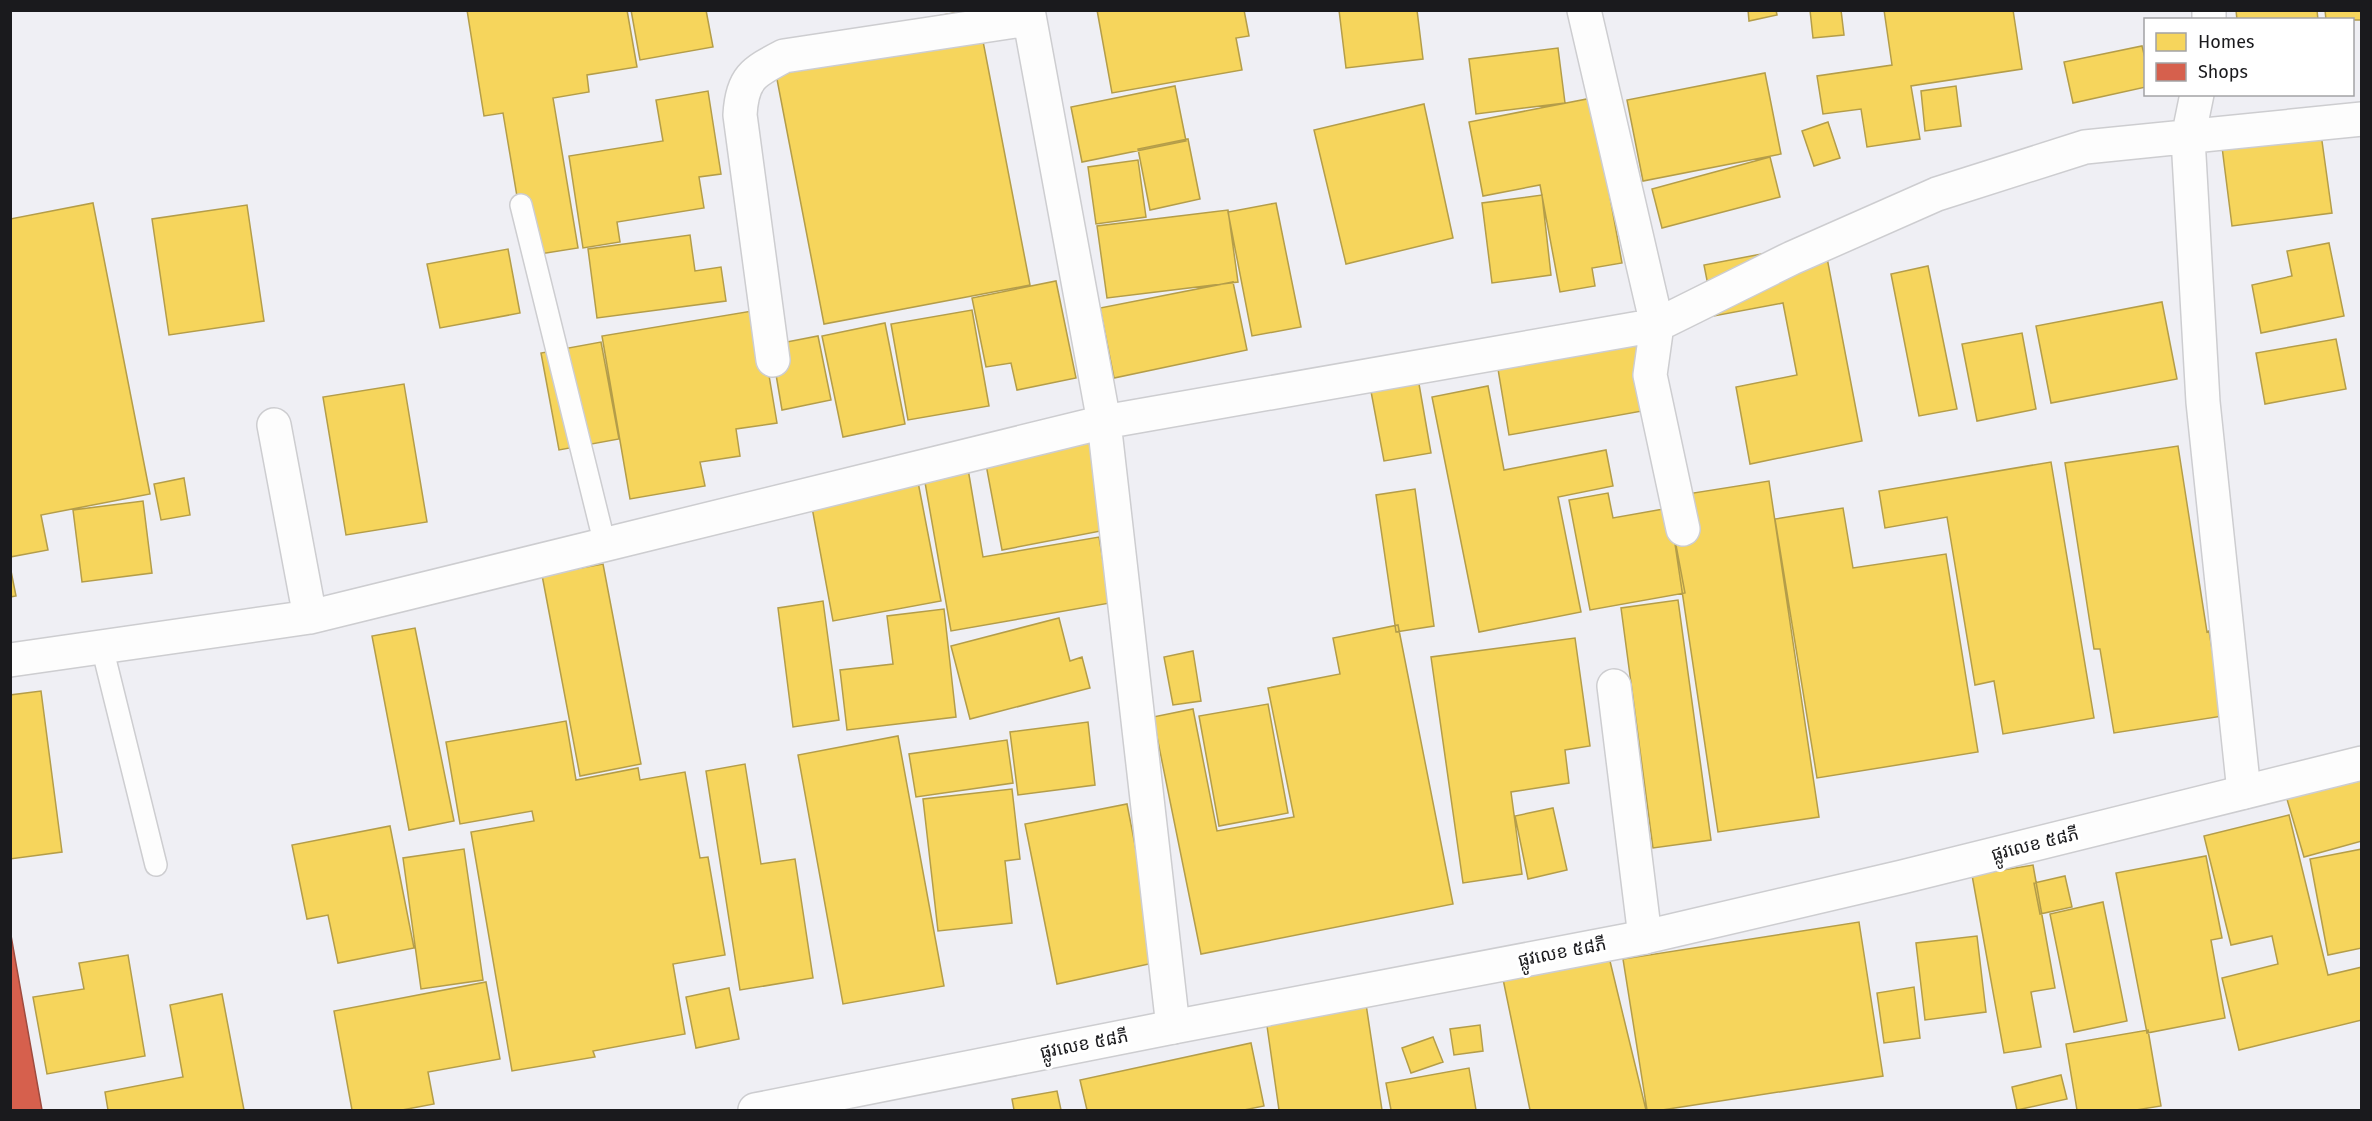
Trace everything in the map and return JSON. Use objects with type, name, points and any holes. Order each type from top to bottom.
[{"type":"street","points":[[1584,10],[1657,325],[1650,375],[1683,529]]},
{"type":"street","points":[[773,360],[740,115],[741,93],[756,71],[784,56],[1028,15],[1104,422],[1173,1027]]},
{"type":"street","points":[[2197,96],[2188,138],[2203,402],[2244,792]]},
{"type":"street","points":[[10,660],[310,617],[1104,422],[1657,325],[1792,258],[1937,194],[2085,147],[2188,138],[2361,118]]},
{"type":"street","points":[[274,425],[310,617]]},
{"type":"street","points":[[1614,686],[1645,936]]},
{"type":"street","name":"ផ្លូវលេខ ៥៨ភី","points":[[755,1110],[1645,936],[1902,877],[2361,763]]},
{"type":"lane","points":[[521,205],[605,545]]},
{"type":"lane","points":[[102,647],[156,866]]},
{"type":"building: Homes","points":[[467,10],[627,10],[637,67],[587,75],[589,92],[553,98],[578,248],[527,256],[503,113],[484,116]]},
{"type":"building: Homes","points":[[631,10],[706,10],[713,47],[640,60]]},
{"type":"building: Homes","points":[[977,10],[1030,285],[824,324],[771,48]]},
{"type":"building: Homes","points":[[1097,10],[1244,10],[1249,36],[1236,38],[1242,70],[1112,93]]},
{"type":"building: Homes","points":[[1339,10],[1417,10],[1423,59],[1346,68]]},
{"type":"building: Homes","points":[[1748,10],[1776,10],[1777,15],[1749,21]]},
{"type":"building: Homes","points":[[1810,10],[1841,10],[1844,35],[1813,38]]},
{"type":"building: Homes","points":[[1884,10],[2013,10],[2022,69],[1911,86],[1920,139],[1867,147],[1861,109],[1823,114],[1817,76],[1892,65]]},
{"type":"building: Homes","points":[[2236,10],[2317,10],[2318,18],[2237,18]]},
{"type":"building: Homes","points":[[2325,10],[2362,10],[2362,20],[2326,18]]},
{"type":"building: Homes","points":[[2142,46],[2144,87],[2073,103],[2064,62]]},
{"type":"building: Homes","points":[[1558,48],[1565,103],[1476,114],[1469,59]]},
{"type":"building: Homes","points":[[1765,73],[1781,154],[1643,181],[1627,100]]},
{"type":"building: Homes","points":[[1175,86],[1186,141],[1082,162],[1071,107]]},
{"type":"building: Homes","points":[[1956,86],[1961,126],[1925,131],[1921,91]]},
{"type":"building: Homes","points":[[708,91],[721,174],[699,177],[704,208],[617,222],[620,242],[583,248],[569,156],[663,141],[656,100]]},
{"type":"building: Homes","points":[[1592,98],[1622,263],[1592,268],[1595,286],[1560,292],[1540,185],[1483,196],[1469,122]]},
{"type":"building: Homes","points":[[1424,104],[1453,238],[1346,264],[1314,130]]},
{"type":"building: Homes","points":[[1828,122],[1840,158],[1814,166],[1802,131]]},
{"type":"building: Homes","points":[[2321,134],[2332,213],[2232,226],[2222,147]]},
{"type":"building: Homes","points":[[1188,139],[1200,199],[1150,210],[1138,149]]},
{"type":"building: Homes","points":[[1770,157],[1780,197],[1662,228],[1652,189]]},
{"type":"building: Homes","points":[[1138,160],[1146,217],[1096,224],[1088,167]]},
{"type":"building: Homes","points":[[1542,195],[1551,275],[1492,283],[1482,203]]},
{"type":"building: Homes","points":[[93,203],[150,494],[41,515],[48,550],[10,557],[10,219]]},
{"type":"building: Homes","points":[[1276,203],[1301,327],[1252,336],[1228,212]]},
{"type":"building: Homes","points":[[247,205],[264,321],[169,335],[152,219]]},
{"type":"building: Homes","points":[[1228,210],[1238,282],[1107,298],[1097,226]]},
{"type":"building: Homes","points":[[690,235],[695,271],[721,267],[726,301],[597,318],[588,249]]},
{"type":"building: Homes","points":[[1824,242],[1862,441],[1750,464],[1736,387],[1797,375],[1783,303],[1714,316],[1704,265]]},
{"type":"building: Homes","points":[[2329,243],[2344,316],[2261,333],[2252,285],[2292,276],[2287,251]]},
{"type":"building: Homes","points":[[508,249],[520,313],[440,328],[427,264]]},
{"type":"building: Homes","points":[[1928,266],[1957,409],[1919,416],[1891,274]]},
{"type":"building: Homes","points":[[1056,281],[1076,378],[1017,390],[1011,363],[986,367],[972,298]]},
{"type":"building: Homes","points":[[1233,282],[1247,350],[1114,378],[1100,308]]},
{"type":"building: Homes","points":[[2162,302],[2177,379],[2051,403],[2036,326]]},
{"type":"building: Homes","points":[[758,310],[777,423],[736,429],[740,456],[700,462],[705,486],[630,499],[602,336]]},
{"type":"building: Homes","points":[[972,310],[989,406],[908,420],[891,324]]},
{"type":"building: Homes","points":[[1643,318],[1659,408],[1509,435],[1494,345]]},
{"type":"building: Homes","points":[[885,323],[905,424],[843,437],[822,336]]},
{"type":"building: Homes","points":[[2022,333],[2036,409],[1977,421],[1962,344]]},
{"type":"building: Homes","points":[[818,336],[831,400],[782,410],[771,345]]},
{"type":"building: Homes","points":[[2336,339],[2346,389],[2265,404],[2256,353]]},
{"type":"building: Homes","points":[[601,342],[619,439],[559,450],[541,353]]},
{"type":"building: Homes","points":[[1415,361],[1431,453],[1384,461],[1367,370]]},
{"type":"building: Homes","points":[[404,384],[427,522],[346,535],[323,397]]},
{"type":"building: Homes","points":[[1488,386],[1504,470],[1606,450],[1613,486],[1558,497],[1581,612],[1479,632],[1432,397]]},
{"type":"building: Homes","points":[[1086,423],[1106,530],[1002,550],[982,443]]},
{"type":"building: Homes","points":[[2178,446],[2207,632],[2209,631],[2223,716],[2114,733],[2100,649],[2094,649],[2065,463]]},
{"type":"building: Homes","points":[[2051,462],[2094,718],[2003,734],[1994,681],[1975,685],[1947,517],[1885,528],[1879,491]]},
{"type":"building: Homes","points":[[967,463],[983,557],[1099,537],[1110,603],[951,631],[923,471]]},
{"type":"building: Homes","points":[[184,478],[190,515],[161,520],[154,484]]},
{"type":"building: Homes","points":[[1769,481],[1819,817],[1718,832],[1668,497]]},
{"type":"building: Homes","points":[[918,482],[941,601],[833,621],[811,502]]},
{"type":"building: Homes","points":[[1415,489],[1434,626],[1396,632],[1376,495]]},
{"type":"building: Homes","points":[[1608,493],[1613,518],[1669,508],[1685,593],[1590,610],[1569,500]]},
{"type":"building: Homes","points":[[143,501],[152,573],[82,582],[73,510]]},
{"type":"building: Homes","points":[[1843,508],[1853,568],[1946,554],[1978,752],[1817,778],[1775,519]]},
{"type":"building: Homes","points":[[603,564],[641,764],[580,776],[542,575]]},
{"type":"building: Homes","points":[[10,566],[16,596],[10,597]]},
{"type":"building: Homes","points":[[1678,600],[1711,840],[1653,848],[1621,608]]},
{"type":"building: Homes","points":[[823,601],[839,720],[793,727],[778,608]]},
{"type":"building: Homes","points":[[944,609],[956,717],[847,730],[840,670],[893,664],[887,616]]},
{"type":"building: Homes","points":[[1059,618],[1070,661],[1082,657],[1090,688],[970,719],[951,646]]},
{"type":"building: Homes","points":[[1398,625],[1453,904],[1201,954],[1153,717],[1193,709],[1217,831],[1294,817],[1268,688],[1340,674],[1333,638]]},
{"type":"building: Homes","points":[[415,628],[454,821],[409,830],[372,636]]},
{"type":"building: Homes","points":[[1575,638],[1590,746],[1565,750],[1569,783],[1511,792],[1522,874],[1463,883],[1431,657]]},
{"type":"building: Homes","points":[[1193,651],[1201,701],[1173,705],[1164,657]]},
{"type":"building: Homes","points":[[41,691],[62,852],[10,859],[10,695]]},
{"type":"building: Homes","points":[[1268,704],[1288,813],[1219,826],[1199,716]]},
{"type":"building: Homes","points":[[566,721],[576,780],[638,768],[640,780],[685,772],[700,858],[708,857],[725,955],[673,964],[685,1034],[593,1051],[595,1057],[512,1071],[471,832],[534,821],[532,811],[460,824],[446,742]]},
{"type":"building: Homes","points":[[1088,722],[1095,785],[1018,795],[1010,732]]},
{"type":"building: Homes","points":[[898,736],[944,986],[843,1004],[798,755]]},
{"type":"building: Homes","points":[[1007,740],[1013,783],[916,797],[909,754]]},
{"type":"building: Homes","points":[[745,764],[761,864],[795,859],[813,978],[740,990],[706,771]]},
{"type":"building: Homes","points":[[2362,767],[2362,841],[2304,857],[2284,789]]},
{"type":"building: Homes","points":[[1012,789],[1020,859],[1005,861],[1012,923],[938,931],[923,799]]},
{"type":"building: Homes","points":[[1127,804],[1158,962],[1057,984],[1025,824]]},
{"type":"building: Homes","points":[[1553,808],[1567,870],[1528,879],[1515,816]]},
{"type":"building: Homes","points":[[2289,815],[2328,975],[2362,967],[2362,1020],[2239,1050],[2222,978],[2278,964],[2272,936],[2231,945],[2204,836]]},
{"type":"building: Homes","points":[[390,826],[414,948],[338,963],[328,915],[307,919],[292,845]]},
{"type":"building: Homes","points":[[464,849],[483,980],[421,989],[403,858]]},
{"type":"building: Homes","points":[[2362,849],[2362,948],[2328,955],[2310,859]]},
{"type":"building: Homes","points":[[2206,856],[2222,938],[2211,940],[2225,1018],[2147,1033],[2116,873]]},
{"type":"building: Homes","points":[[2033,865],[2055,988],[2031,992],[2041,1047],[2004,1053],[1972,875]]},
{"type":"building: Homes","points":[[2065,876],[2072,907],[2040,914],[2034,883]]},
{"type":"building: Homes","points":[[2103,902],[2127,1021],[2074,1032],[2050,914]]},
{"type":"building: Homes","points":[[1859,922],[1883,1076],[1662,1110],[1647,1110],[1623,959]]},
{"type":"building: Homes","points":[[1977,936],[1986,1012],[1925,1020],[1916,943]]},
{"type":"building: Homes","points":[[128,955],[145,1056],[47,1074],[33,997],[84,989],[79,963]]},
{"type":"building: Homes","points":[[1609,957],[1646,1110],[1530,1110],[1503,979]]},
{"type":"building: Homes","points":[[486,982],[500,1059],[428,1072],[434,1104],[402,1110],[352,1110],[334,1011]]},
{"type":"building: Homes","points":[[1914,987],[1920,1038],[1884,1043],[1877,993]]},
{"type":"building: Homes","points":[[729,988],[739,1039],[696,1048],[686,997]]},
{"type":"building: Homes","points":[[222,994],[244,1110],[108,1110],[105,1092],[183,1077],[170,1005]]},
{"type":"building: Homes","points":[[1366,1004],[1382,1110],[1279,1110],[1266,1019]]},
{"type":"building: Homes","points":[[1480,1025],[1483,1051],[1454,1055],[1450,1029]]},
{"type":"building: Homes","points":[[2148,1030],[2161,1106],[2136,1110],[2077,1110],[2066,1044]]},
{"type":"building: Homes","points":[[1433,1037],[1443,1062],[1411,1073],[1402,1048]]},
{"type":"building: Homes","points":[[1251,1043],[1264,1106],[1244,1110],[1087,1110],[1080,1080]]},
{"type":"building: Homes","points":[[1469,1068],[1476,1110],[1391,1110],[1386,1083]]},
{"type":"building: Homes","points":[[2061,1075],[2067,1099],[2017,1110],[2012,1087]]},
{"type":"building: Homes","points":[[1057,1091],[1061,1110],[1014,1110],[1012,1099]]},
{"type":"building: Shops","points":[[10,930],[42,1110],[10,1110]]}]
